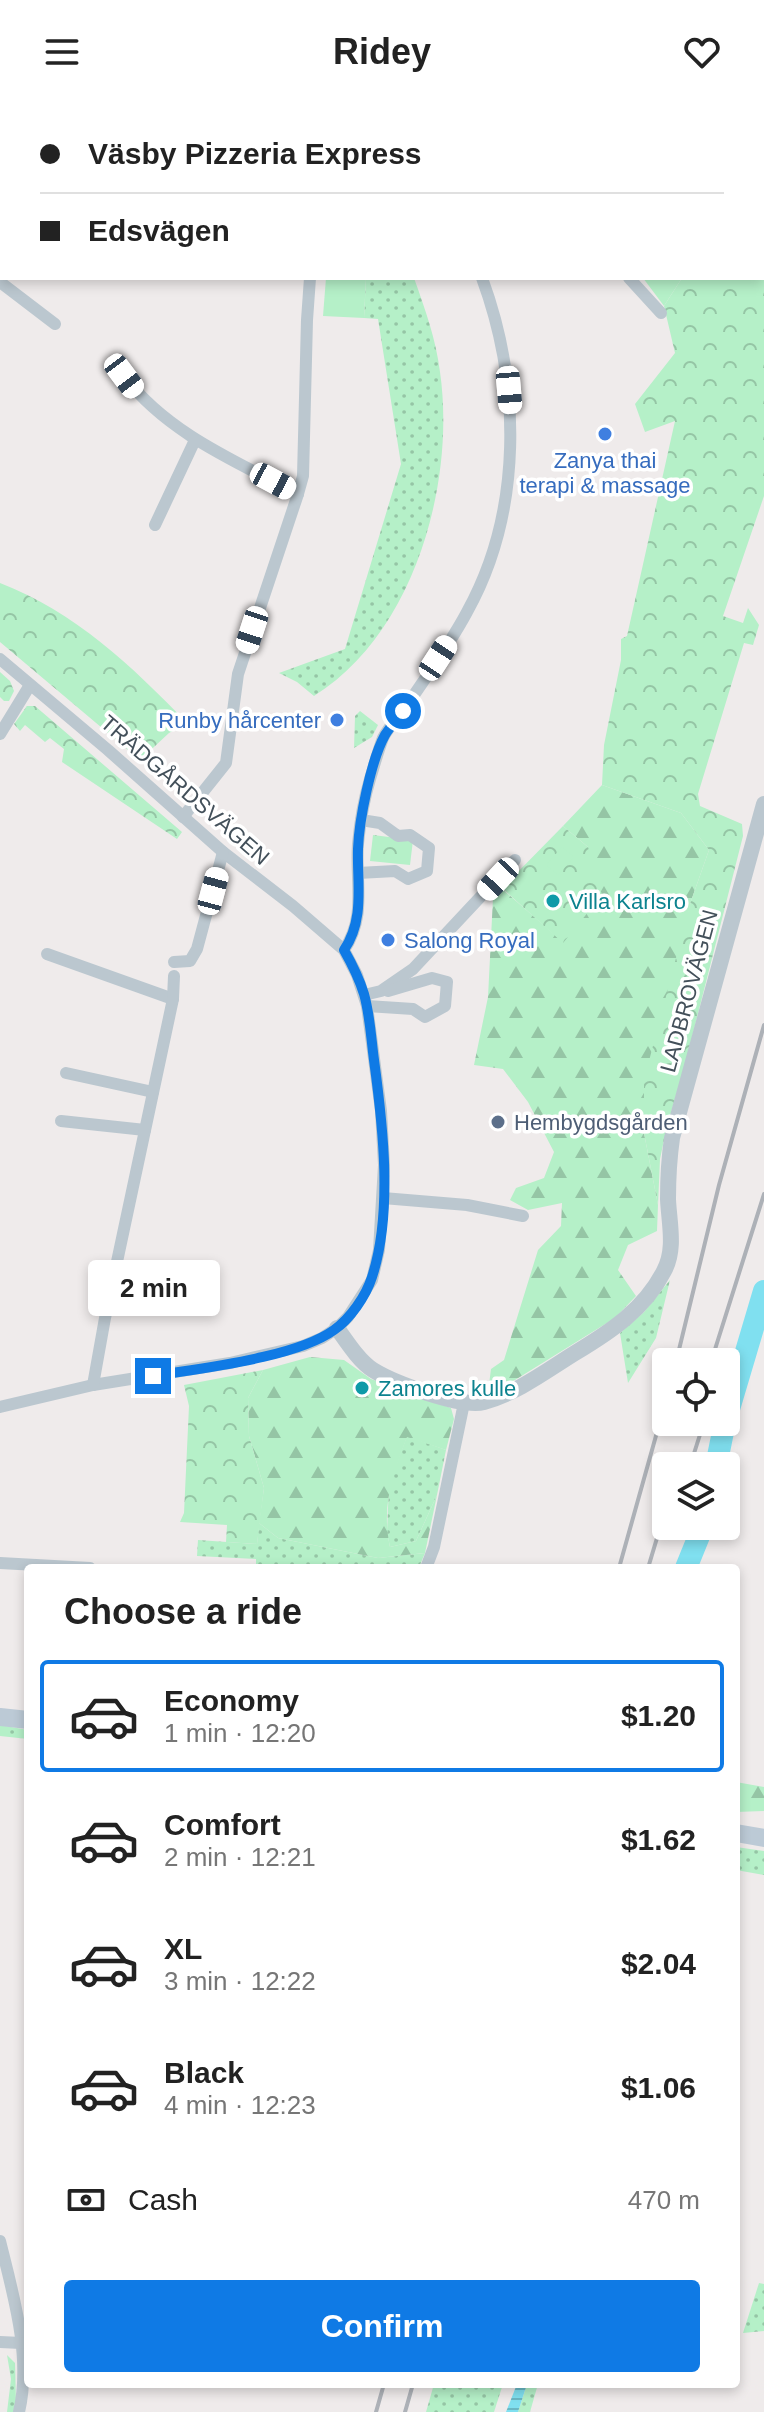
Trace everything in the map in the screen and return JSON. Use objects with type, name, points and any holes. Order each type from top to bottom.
[{"type":"main road","points":[[0,1717],[24,1720]]},
{"type":"main road","points":[[740,1834],[764,1838]]},
{"type":"street","points":[[183,817],[226,763],[238,674],[303,476],[310,280]]},
{"type":"street","points":[[0,1407],[93,1385],[265,1356],[303,1346],[337,1328],[348,1317],[372,1280],[379,1250],[383,1198],[383,1133],[365,1000],[344,950],[359,917],[358,845],[361,820],[384,737],[467,614],[489,561],[504,508],[510,402],[495,313],[483,280]]},
{"type":"street","points":[[631,280],[661,313]]},
{"type":"street","points":[[0,282],[55,324]]},
{"type":"street","points":[[124,376],[135,391],[195,440],[298,494]]},
{"type":"street","points":[[155,525],[195,440]]},
{"type":"street","name":"TRÄDGÅRDSVÄGEN","points":[[0,659],[223,852],[344,950]]},
{"type":"street","points":[[0,734],[30,685]]},
{"type":"street","name":"LADBROVÄGEN","points":[[337,1328],[371,1369],[405,1385],[464,1403],[481,1403],[515,1391],[593,1342],[629,1317],[651,1294],[666,1269],[672,1238],[668,1166],[672,1138],[764,804]]},
{"type":"street","points":[[358,873],[395,871],[408,879],[427,871],[429,848],[410,835],[398,836],[380,823],[361,820]]},
{"type":"street","points":[[93,1385],[173,999],[174,969],[190,961],[197,949],[223,852]]},
{"type":"street","points":[[365,1000],[413,969],[515,860]]},
{"type":"street","points":[[47,954],[173,999]]},
{"type":"street","points":[[432,978],[447,982],[445,1006],[425,1017],[413,1009],[365,1000],[432,978]]},
{"type":"street","points":[[66,1073],[153,1092]]},
{"type":"street","points":[[61,1121],[145,1130]]},
{"type":"street","points":[[383,1198],[467,1205],[523,1216]]},
{"type":"street","points":[[428,1564],[434,1547],[464,1403]]},
{"type":"street","points":[[76,1564],[82,1554]]},
{"type":"street","points":[[0,1563],[24,1564]]},
{"type":"street","points":[[0,2241],[21,2343],[22,2397],[19,2412]]},
{"type":"street","points":[[0,2342],[21,2343]]},
{"type":"green space","points":[[326,280],[366,280],[364,318],[323,316]]},
{"type":"green space","points":[[366,280],[415,280],[430,324],[440,372],[443,415],[441,461],[434,507],[402,596],[378,635],[349,669],[314,696],[279,673],[345,649],[401,464],[378,319],[364,318]]},
{"type":"green space","points":[[644,280],[681,280],[664,306]]},
{"type":"green space","points":[[681,280],[764,280],[764,496],[723,616],[743,623],[748,608],[759,625],[753,645],[744,643],[698,794],[700,806],[742,824],[743,836],[667,1126],[660,1159],[658,1205],[644,1133],[644,1080],[691,901],[709,850],[681,813],[602,785],[604,745],[621,660],[621,639],[627,636],[675,421],[645,432],[635,404],[675,353],[664,306]]},
{"type":"green space","points":[[0,583],[53,609],[101,642],[187,723],[169,733],[140,760],[0,642]]},
{"type":"green space","points":[[0,672],[10,681],[14,691],[9,701],[0,697]]},
{"type":"green space","points":[[27,706],[35,706],[182,832],[177,839],[62,762],[64,749],[50,738],[45,742],[25,725],[20,731],[14,724]]},
{"type":"green space","points":[[360,711],[378,725],[372,737],[354,748],[355,716]]},
{"type":"green space","points":[[602,785],[681,813],[709,850],[691,901],[644,1133],[658,1205],[657,1231],[628,1245],[618,1270],[636,1296],[615,1318],[515,1380],[488,1392],[491,1369],[504,1360],[538,1250],[561,1226],[562,1203],[528,1210],[510,1200],[516,1188],[544,1178],[554,1152],[528,1102],[503,1069],[474,1065],[488,997],[493,898],[501,888],[563,942],[588,847],[563,826]]},
{"type":"green space","points":[[563,826],[588,847],[602,895],[563,943],[502,888]]},
{"type":"green space","points":[[373,835],[413,840],[410,865],[370,861]]},
{"type":"green space","points":[[562,847],[574,857],[558,875],[546,865]]},
{"type":"green space","points":[[670,1280],[656,1338],[628,1383],[620,1333],[644,1312]]},
{"type":"green space","points":[[310,1357],[344,1360],[371,1379],[451,1408],[454,1419],[446,1450],[407,1437],[390,1490],[387,1517],[390,1547],[416,1541],[437,1495],[425,1553],[378,1558],[278,1538],[259,1523],[264,1488],[249,1436],[248,1398],[263,1370]]},
{"type":"green space","points":[[263,1370],[248,1398],[249,1436],[264,1488],[257,1544],[226,1542],[227,1525],[180,1522],[184,1513],[189,1406],[184,1385]]},
{"type":"green space","points":[[407,1436],[446,1450],[437,1495],[416,1541],[390,1547],[387,1532],[389,1484]]},
{"type":"green space","points":[[259,1523],[278,1538],[378,1558],[425,1553],[420,1564],[256,1564],[256,1559],[197,1556],[198,1540],[257,1544]]},
{"type":"green space","points":[[0,1725],[24,1729],[24,1739],[0,1736]]},
{"type":"green space","points":[[740,1783],[764,1787],[764,1811],[740,1812]]},
{"type":"green space","points":[[740,1848],[764,1851],[764,1875],[740,1871]]},
{"type":"green space","points":[[759,2283],[764,2284],[764,2331],[743,2333]]},
{"type":"green space","points":[[7,2355],[15,2363],[14,2412],[7,2412],[11,2379]]},
{"type":"green space","points":[[433,2388],[502,2388],[494,2412],[426,2412]]},
{"type":"green space","points":[[526,2388],[537,2388],[530,2412],[518,2412]]},
{"type":"water","points":[[515,2388],[526,2388],[518,2412],[506,2412]]},
{"type":"waterway","points":[[740,1372],[764,1291]]},
{"type":"waterway","points":[[719,1452],[722,1436]]},
{"type":"waterway","points":[[688,1564],[697,1540]]},
{"type":"railway","points":[[679,1348],[719,1185],[764,1025]]},
{"type":"railway","points":[[715,1348],[764,1194]]},
{"type":"railway","points":[[620,1564],[656,1436]]},
{"type":"railway","points":[[694,1452],[700,1436]]},
{"type":"railway","points":[[649,1564],[656,1540]]},
{"type":"railway","points":[[376,2412],[383,2388]]},
{"type":"railway","points":[[405,2412],[412,2388]]},
{"type":"place","name":"Zanya thai terapi & massage","points":[[605,434]]},
{"type":"place","name":"Runby hårcenter","points":[[337,720]]},
{"type":"place","name":"Villa Karlsro","points":[[553,901]]},
{"type":"place","name":"Salong Royal","points":[[388,940]]},
{"type":"place","name":"Hembygdsgården","points":[[498,1122]]},
{"type":"place","name":"Zamores kulle","points":[[362,1388]]},
{"type":"route","points":[[153,1376],[265,1356],[322,1338],[348,1317],[372,1280],[379,1250],[383,1198],[383,1133],[365,998],[344,950],[359,917],[358,845],[369,783],[384,737],[403,711]]}]
